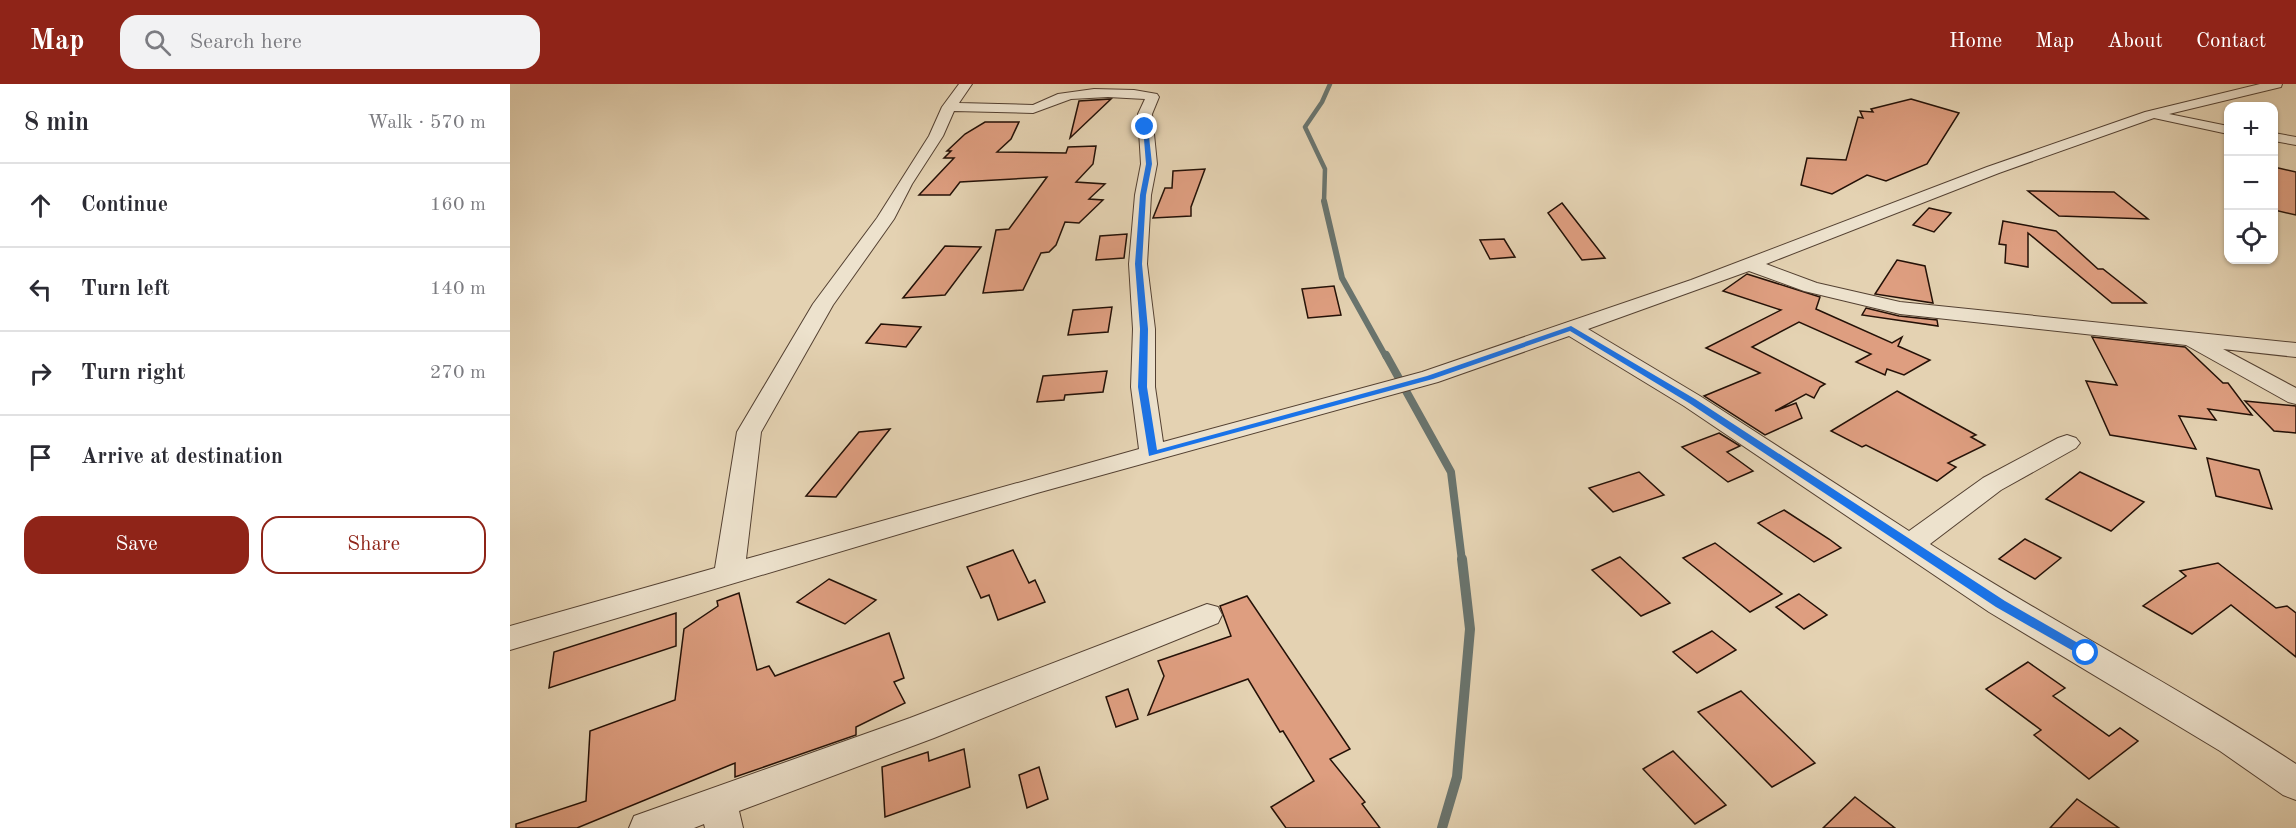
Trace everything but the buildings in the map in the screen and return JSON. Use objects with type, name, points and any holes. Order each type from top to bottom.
[{"type":"street","points":[[729,573],[749,432],[824,304],[885,219],[904,184],[936,136],[949,107],[966,84]]},
{"type":"street","points":[[510,638],[729,573],[1430,377],[1751,264],[1983,174],[2150,115],[2276,84]]},
{"type":"street","points":[[949,107],[1033,108],[1044,107],[1061,97],[1084,95],[1152,97],[1145,114],[1149,164],[1143,195],[1138,264],[1144,329],[1143,387],[1152,454]]},
{"type":"street","points":[[2150,115],[2224,129]]},
{"type":"street","points":[[2278,138],[2296,141]]},
{"type":"street","points":[[1751,264],[1811,287],[1900,308],[2296,350]]},
{"type":"street","points":[[1571,328],[1692,401],[2000,604],[2222,735],[2296,783]]},
{"type":"street","points":[[2187,338],[2296,397]]},
{"type":"street","points":[[1909,544],[1992,484],[2067,443]]},
{"type":"street","points":[[648,828],[721,815],[922,728],[1207,615]]},
{"type":"waterway","points":[[1324,201],[1325,169],[1305,127],[1322,102],[1330,84]]},
{"type":"waterway","points":[[1324,201],[1342,278],[1386,357]]},
{"type":"waterway","points":[[1386,355],[1451,472],[1462,561]]},
{"type":"waterway","points":[[1442,828],[1457,777],[1470,629],[1462,559]]},
{"type":"route","points":[[1145,127],[1149,164],[1143,195],[1138,264],[1144,329],[1143,387],[1152,454],[1430,377],[1571,328],[1692,401],[2000,604],[2086,653]]}]
